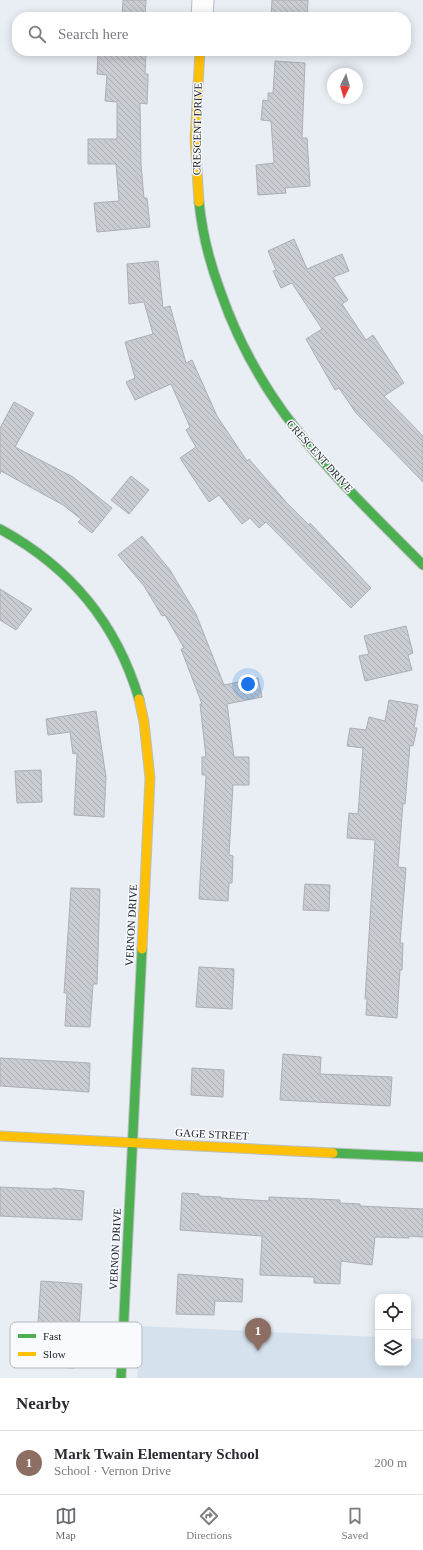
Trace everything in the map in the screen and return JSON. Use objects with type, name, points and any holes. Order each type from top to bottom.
[{"type":"street","points":[[202,12],[203,0]]},
{"type":"street","name":"CRESCENT DRIVE","points":[[200,56],[195,145],[198,193],[207,249],[230,321],[259,378],[294,429],[324,464],[423,565]]},
{"type":"street","name":"VERNON DRIVE","points":[[0,529],[25,544],[50,562],[72,583],[100,616],[129,671],[143,715],[150,778],[124,1322]]},
{"type":"street","name":"GAGE STREET","points":[[0,1136],[423,1157]]},
{"type":"street","name":"VERNON DRIVE","points":[[121,1368],[121,1378]]},
{"type":"shaded area","points":[[142,1326],[375,1337],[375,1366],[411,1366],[411,1338],[423,1339],[423,1378],[137,1378],[138,1368],[142,1368]]},
{"type":"building","points":[[123,0],[146,0],[145,12],[122,12]]},
{"type":"building","points":[[272,0],[308,0],[307,12],[271,12]]},
{"type":"building","points":[[98,56],[146,56],[145,74],[148,74],[147,104],[140,103],[141,165],[144,198],[147,198],[150,227],[97,232],[94,203],[119,201],[116,164],[88,164],[88,139],[117,139],[117,102],[105,101],[107,75],[97,74]]},
{"type":"building","points":[[275,61],[305,63],[302,138],[307,138],[310,186],[285,188],[286,193],[258,195],[256,165],[274,163],[271,121],[261,120],[263,100],[268,101],[268,93],[273,93]]},
{"type":"building","points":[[294,239],[307,269],[342,254],[349,271],[333,277],[348,300],[342,304],[366,340],[373,335],[404,383],[384,396],[423,436],[423,482],[356,413],[339,388],[335,390],[306,339],[322,329],[292,283],[281,288],[273,271],[276,270],[268,251]]},
{"type":"building","points":[[158,261],[163,308],[170,306],[186,363],[192,360],[217,416],[247,461],[249,459],[286,502],[309,525],[310,523],[371,588],[351,608],[266,522],[259,528],[250,518],[242,524],[219,495],[209,502],[180,458],[196,447],[186,430],[190,427],[171,384],[135,400],[126,382],[135,378],[125,342],[153,334],[144,302],[129,304],[127,264]]},
{"type":"building","points":[[14,402],[34,413],[15,447],[73,477],[112,508],[92,533],[78,522],[81,519],[63,505],[1,471],[0,474],[0,428]]},
{"type":"building","points":[[131,476],[149,490],[129,514],[111,500]]},
{"type":"building","points":[[142,536],[170,570],[196,614],[224,685],[258,678],[262,697],[227,704],[234,757],[249,757],[249,785],[233,785],[229,855],[233,856],[232,883],[229,883],[228,901],[199,899],[206,775],[202,775],[202,757],[206,757],[200,704],[202,704],[181,649],[184,648],[165,615],[162,616],[144,586],[118,555]]},
{"type":"building","points":[[0,589],[32,609],[16,630],[0,620]]},
{"type":"building","points":[[406,626],[413,653],[408,655],[412,670],[365,681],[359,656],[369,654],[364,636]]},
{"type":"building","points":[[389,700],[418,705],[414,728],[417,728],[413,746],[410,745],[405,804],[403,803],[398,867],[406,868],[400,943],[403,943],[402,970],[400,970],[397,1018],[366,1015],[367,999],[365,999],[375,840],[347,838],[349,813],[358,814],[363,748],[347,746],[350,728],[366,730],[369,717],[385,721]]},
{"type":"building","points":[[96,711],[106,777],[104,817],[74,815],[77,753],[73,754],[70,732],[48,735],[46,719]]},
{"type":"building","points":[[41,770],[42,802],[17,803],[15,771]]},
{"type":"building","points":[[305,884],[330,885],[329,911],[303,910]]},
{"type":"building","points":[[71,888],[100,889],[97,984],[93,984],[90,1027],[65,1026],[67,993],[64,993]]},
{"type":"building","points":[[199,967],[234,969],[232,1009],[196,1007]]},
{"type":"building","points":[[283,1054],[321,1057],[320,1074],[392,1077],[390,1106],[280,1100]]},
{"type":"building","points":[[0,1058],[90,1063],[89,1092],[0,1086]]},
{"type":"building","points":[[192,1068],[224,1070],[223,1097],[191,1095]]},
{"type":"building","points":[[0,1187],[53,1188],[84,1191],[82,1220],[0,1216]]},
{"type":"building","points":[[182,1193],[199,1194],[199,1196],[269,1201],[269,1197],[340,1200],[340,1203],[360,1204],[360,1206],[423,1209],[423,1237],[375,1237],[372,1265],[341,1261],[340,1284],[314,1283],[314,1277],[260,1275],[262,1236],[180,1230]]},
{"type":"building","points":[[178,1274],[243,1279],[242,1302],[215,1301],[214,1315],[176,1314]]},
{"type":"building","points":[[41,1281],[82,1284],[79,1322],[38,1322]]},
{"type":"traffic: fast","points":[[199,202],[204,236],[217,282],[238,335],[258,373],[281,408],[306,441],[361,503],[423,565]]},
{"type":"traffic: fast","points":[[0,529],[25,544],[48,561],[69,579],[87,599],[103,621],[117,645],[129,671],[139,699]]},
{"type":"traffic: fast","points":[[124,1322],[142,949]]},
{"type":"traffic: fast","points":[[333,1153],[423,1157]]},
{"type":"traffic: fast","points":[[121,1368],[121,1378]]},
{"type":"traffic: slow","points":[[199,202],[195,139],[200,56]]},
{"type":"traffic: slow","points":[[139,699],[144,722],[150,778],[142,949]]},
{"type":"traffic: slow","points":[[0,1136],[333,1153]]},
{"type":"place","name":"Mark Twain Elementary School","points":[[258,1351]]}]
